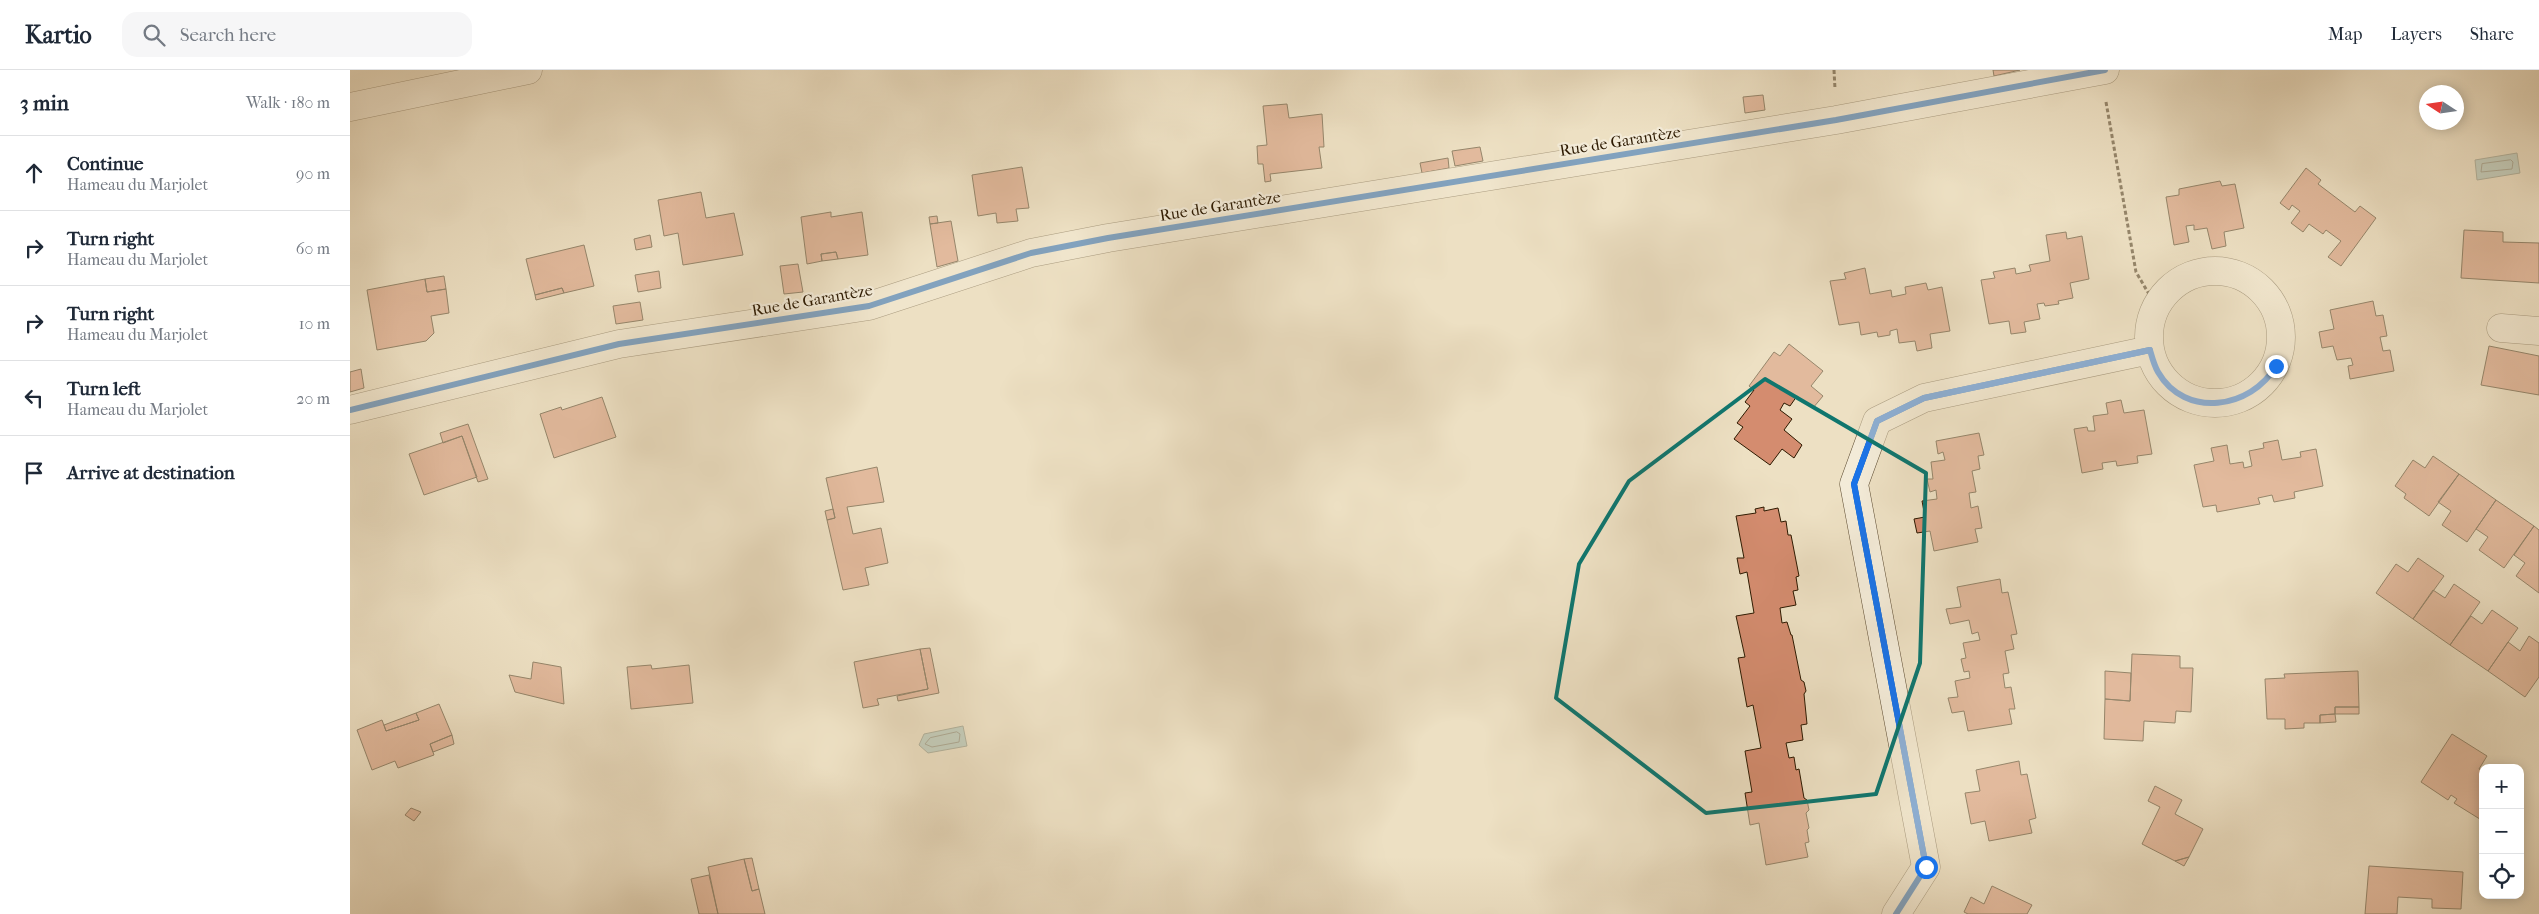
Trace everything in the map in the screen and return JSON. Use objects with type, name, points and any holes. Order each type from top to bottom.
[{"type":"street","points":[[350,107],[528,70]]},
{"type":"street","name":"Rue de Garantèze","points":[[350,410],[619,344],[869,306],[1031,253],[1108,238],[1836,120],[2103,70]]},
{"type":"street","points":[[2206,271],[2227,272],[2246,278],[2274,306],[2281,326],[2281,346],[2276,366],[2261,385],[2242,399],[2218,404],[2195,401],[2174,390],[2158,373],[2150,350],[2149,328],[2156,306],[2170,288],[2187,277],[2206,271]]},
{"type":"street","points":[[2501,328],[2539,331]]},
{"type":"street","points":[[1896,914],[1926,867],[1854,484],[1877,421],[1924,398],[2150,350]]},
{"type":"path","points":[[2103,70],[2136,272],[2156,306]]},
{"type":"highlighted area","points":[[1765,379],[1926,473],[1920,663],[1876,794],[1706,813],[1556,698],[1579,564],[1629,481]]},
{"type":"water","points":[[2517,153],[2520,173],[2477,180],[2475,160]]},
{"type":"water","points":[[963,726],[967,746],[928,753],[919,745],[924,734]]},
{"type":"building","points":[[1993,70],[2020,70],[1994,76]]},
{"type":"building","points":[[1763,95],[1765,110],[1745,113],[1743,97]]},
{"type":"building","points":[[1287,104],[1289,118],[1322,114],[1324,147],[1319,147],[1322,168],[1270,174],[1271,181],[1265,182],[1263,164],[1258,164],[1257,146],[1267,145],[1263,106]]},
{"type":"building","points":[[1480,147],[1483,161],[1455,166],[1452,151]]},
{"type":"building","points":[[1448,158],[1449,168],[1422,173],[1420,163]]},
{"type":"building","points":[[1022,167],[1029,208],[1016,209],[1018,221],[997,223],[996,213],[978,216],[972,175]]},
{"type":"building","points":[[2306,168],[2321,180],[2318,184],[2355,212],[2360,206],[2376,218],[2341,266],[2328,257],[2341,241],[2326,230],[2323,234],[2309,224],[2303,232],[2291,223],[2300,211],[2292,205],[2289,210],[2280,203]]},
{"type":"building","points":[[2220,181],[2222,186],[2235,184],[2244,228],[2224,232],[2226,246],[2212,249],[2207,228],[2194,230],[2194,225],[2186,226],[2189,242],[2174,245],[2166,197],[2179,195],[2179,189]]},
{"type":"building","points":[[701,192],[706,218],[734,213],[743,255],[683,265],[678,233],[664,236],[658,200]]},
{"type":"building","points":[[831,212],[831,217],[862,212],[868,255],[838,259],[836,252],[821,254],[822,261],[807,264],[801,217]]},
{"type":"building","points":[[937,216],[938,223],[930,224],[929,217]]},
{"type":"building","points":[[951,221],[958,261],[937,267],[930,224]]},
{"type":"building","points":[[2464,230],[2503,232],[2503,242],[2539,243],[2539,283],[2461,278]]},
{"type":"building","points":[[2066,232],[2067,239],[2082,236],[2089,279],[2070,283],[2073,298],[2058,301],[2059,304],[2045,306],[2044,303],[2037,304],[2040,319],[2024,322],[2026,332],[2011,334],[2009,321],[1989,324],[1981,280],[1995,278],[1993,272],[2015,268],[2016,274],[2031,271],[2029,265],[2050,261],[2046,235]]},
{"type":"building","points":[[650,235],[652,247],[636,250],[634,239]]},
{"type":"building","points":[[584,245],[594,286],[564,293],[562,288],[535,295],[526,259]]},
{"type":"building","points":[[836,252],[838,259],[822,261],[821,254]]},
{"type":"building","points":[[798,264],[803,292],[784,294],[780,266]]},
{"type":"building","points":[[1865,268],[1870,294],[1891,290],[1892,297],[1906,294],[1905,287],[1926,283],[1928,290],[1942,287],[1950,331],[1930,334],[1932,348],[1917,351],[1915,341],[1899,343],[1897,329],[1890,331],[1890,335],[1878,337],[1877,332],[1861,335],[1859,322],[1839,325],[1830,281],[1846,279],[1844,273]]},
{"type":"building","points":[[659,271],[661,288],[638,292],[635,275]]},
{"type":"building","points":[[444,276],[446,289],[427,292],[425,279]]},
{"type":"building","points":[[425,279],[427,292],[446,289],[449,313],[431,316],[434,333],[426,341],[377,350],[367,290]]},
{"type":"building","points":[[562,288],[564,293],[536,300],[535,295]]},
{"type":"building","points":[[2373,301],[2376,316],[2383,315],[2387,336],[2380,337],[2383,351],[2390,350],[2394,371],[2350,379],[2348,366],[2353,365],[2351,358],[2337,360],[2333,346],[2322,348],[2319,332],[2334,329],[2330,310]]},
{"type":"building","points":[[640,302],[643,320],[616,324],[613,306]]},
{"type":"building","points":[[1789,344],[1823,371],[1811,386],[1823,396],[1813,408],[1797,396],[1790,406],[1784,403],[1780,410],[1792,419],[1784,430],[1802,445],[1794,458],[1782,449],[1770,465],[1734,439],[1743,427],[1737,423],[1750,406],[1745,402],[1754,390],[1749,386],[1774,352],[1780,356]]},
{"type":"building","points":[[2489,346],[2539,356],[2539,395],[2481,385]]},
{"type":"building","points":[[361,369],[364,388],[350,392],[350,372]]},
{"type":"building","points":[[602,397],[616,437],[554,458],[540,414],[561,407],[562,410]]},
{"type":"building","points":[[2121,400],[2124,413],[2144,410],[2152,454],[2137,456],[2138,463],[2117,466],[2116,461],[2102,463],[2103,469],[2082,473],[2074,429],[2087,427],[2088,431],[2095,431],[2093,416],[2108,414],[2106,403]]},
{"type":"building","points":[[468,424],[488,479],[478,482],[462,436],[443,443],[440,433]]},
{"type":"building","points":[[1979,433],[1984,455],[1978,456],[1980,469],[1972,471],[1976,492],[1969,493],[1971,508],[1978,506],[1982,528],[1975,529],[1978,542],[1934,551],[1930,531],[1917,533],[1914,519],[1925,517],[1922,501],[1937,499],[1936,490],[1930,492],[1927,479],[1933,479],[1931,462],[1945,460],[1943,452],[1938,454],[1936,441]]},
{"type":"building","points":[[462,436],[477,477],[424,495],[409,454]]},
{"type":"building","points":[[2278,440],[2282,460],[2301,457],[2300,452],[2316,449],[2323,486],[2294,492],[2295,498],[2274,502],[2272,495],[2258,498],[2260,504],[2217,512],[2216,505],[2203,507],[2194,465],[2214,461],[2211,448],[2227,445],[2230,464],[2243,462],[2244,468],[2252,466],[2249,451],[2264,448],[2263,443]]},
{"type":"building","points":[[2433,456],[2459,474],[2429,516],[2404,498],[2406,494],[2395,486],[2413,460],[2425,468]]},
{"type":"building","points":[[877,467],[884,502],[847,507],[853,534],[881,528],[888,563],[865,568],[869,585],[843,590],[827,520],[835,518],[826,478]]},
{"type":"building","points":[[2459,474],[2496,500],[2467,542],[2442,525],[2451,511],[2438,502]]},
{"type":"building","points":[[2496,500],[2534,526],[2504,568],[2479,550],[2488,537],[2476,529]]},
{"type":"building","points":[[1764,507],[1764,511],[1778,508],[1781,522],[1786,521],[1788,535],[1791,535],[1799,576],[1796,577],[1798,590],[1793,591],[1796,605],[1780,608],[1782,623],[1787,622],[1792,635],[1801,680],[1804,682],[1806,691],[1804,694],[1807,724],[1801,725],[1803,740],[1786,743],[1789,758],[1794,757],[1796,770],[1799,769],[1804,798],[1807,800],[1809,810],[1806,813],[1809,842],[1805,843],[1808,857],[1766,865],[1759,823],[1750,825],[1745,793],[1752,792],[1745,751],[1761,748],[1753,705],[1747,707],[1738,658],[1745,657],[1736,616],[1754,613],[1747,572],[1740,574],[1737,558],[1744,558],[1736,516],[1756,513],[1755,509]]},
{"type":"building","points":[[833,509],[835,518],[827,520],[825,511]]},
{"type":"building","points":[[2534,526],[2539,530],[2539,593],[2516,576],[2525,563],[2514,555]]},
{"type":"building","points":[[2418,558],[2444,576],[2413,619],[2376,593],[2396,564],[2408,572]]},
{"type":"building","points":[[2000,579],[2002,593],[2008,592],[2017,634],[2011,635],[2014,649],[2005,651],[2009,673],[2003,674],[2005,688],[2011,687],[2015,709],[2009,709],[2012,724],[1968,731],[1964,711],[1952,713],[1948,698],[1958,697],[1955,681],[1970,678],[1969,671],[1964,672],[1961,659],[1966,658],[1963,643],[1980,640],[1978,632],[1972,634],[1969,620],[1950,624],[1946,609],[1961,607],[1957,587]]},
{"type":"building","points":[[2454,584],[2480,602],[2450,645],[2413,619],[2433,590],[2445,598]]},
{"type":"building","points":[[2492,610],[2518,628],[2488,671],[2450,645],[2471,616],[2482,624]]},
{"type":"building","points":[[2529,636],[2539,643],[2539,677],[2525,697],[2488,671],[2508,642],[2520,651]]},
{"type":"building","points":[[930,648],[939,693],[898,701],[897,696],[928,689],[920,649]]},
{"type":"building","points":[[920,649],[928,689],[877,699],[879,705],[863,708],[854,662]]},
{"type":"building","points":[[2132,654],[2180,656],[2180,668],[2193,668],[2191,712],[2176,711],[2175,723],[2144,721],[2143,741],[2104,739],[2105,699],[2130,701]]},
{"type":"building","points":[[533,662],[561,667],[564,704],[515,692],[509,675],[531,679]]},
{"type":"building","points":[[651,665],[652,669],[689,665],[693,703],[631,709],[627,667]]},
{"type":"building","points":[[2105,671],[2131,673],[2130,701],[2105,699]]},
{"type":"building","points":[[2358,671],[2359,707],[2335,707],[2335,714],[2320,715],[2320,723],[2304,723],[2304,728],[2285,729],[2285,719],[2267,719],[2265,679],[2285,678],[2284,674]]},
{"type":"building","points":[[439,704],[452,735],[430,744],[434,755],[398,768],[395,761],[372,770],[357,730],[382,720],[386,731],[419,720],[416,713]]},
{"type":"building","points":[[2335,707],[2359,707],[2359,714],[2335,714]]},
{"type":"building","points":[[416,713],[419,720],[386,731],[384,725]]},
{"type":"building","points":[[2335,714],[2336,722],[2320,723],[2320,715]]},
{"type":"building","points":[[2452,734],[2487,756],[2482,764],[2479,764],[2479,819],[2454,803],[2457,799],[2451,795],[2448,800],[2421,782]]},
{"type":"building","points":[[452,735],[454,744],[433,752],[430,744]]},
{"type":"building","points":[[2019,761],[2021,775],[2027,774],[2036,818],[2029,820],[2032,833],[1989,841],[1985,821],[1971,824],[1965,793],[1980,791],[1976,770]]},
{"type":"building","points":[[2155,786],[2182,800],[2175,814],[2203,829],[2189,857],[2175,861],[2142,844],[2160,807],[2148,801]]},
{"type":"building","points":[[411,808],[421,812],[414,821],[405,815]]},
{"type":"building","points":[[2189,857],[2184,866],[2175,861]]},
{"type":"building","points":[[752,858],[759,889],[752,891],[744,859]]},
{"type":"building","points":[[744,859],[752,891],[759,889],[765,914],[718,914],[708,867]]},
{"type":"building","points":[[2369,866],[2463,872],[2461,909],[2432,908],[2432,899],[2398,897],[2397,914],[2365,914]]},
{"type":"building","points":[[709,875],[718,914],[699,914],[691,879]]},
{"type":"building","points":[[1992,886],[2032,905],[2027,914],[1968,914],[1964,912],[1971,897],[1984,904]]},
{"type":"cycle path","points":[[350,410],[619,344],[869,306],[1031,253],[1108,238],[1836,120],[2105,70]]},
{"type":"cycle path","points":[[1896,914],[1926,867],[1854,484],[1877,421],[1924,398],[2150,350]]},
{"type":"route","points":[[1926,867],[1854,484],[1877,421],[1924,398],[2150,350],[2158,373],[2174,390],[2195,401],[2218,404],[2242,399],[2261,385],[2276,366]]}]
